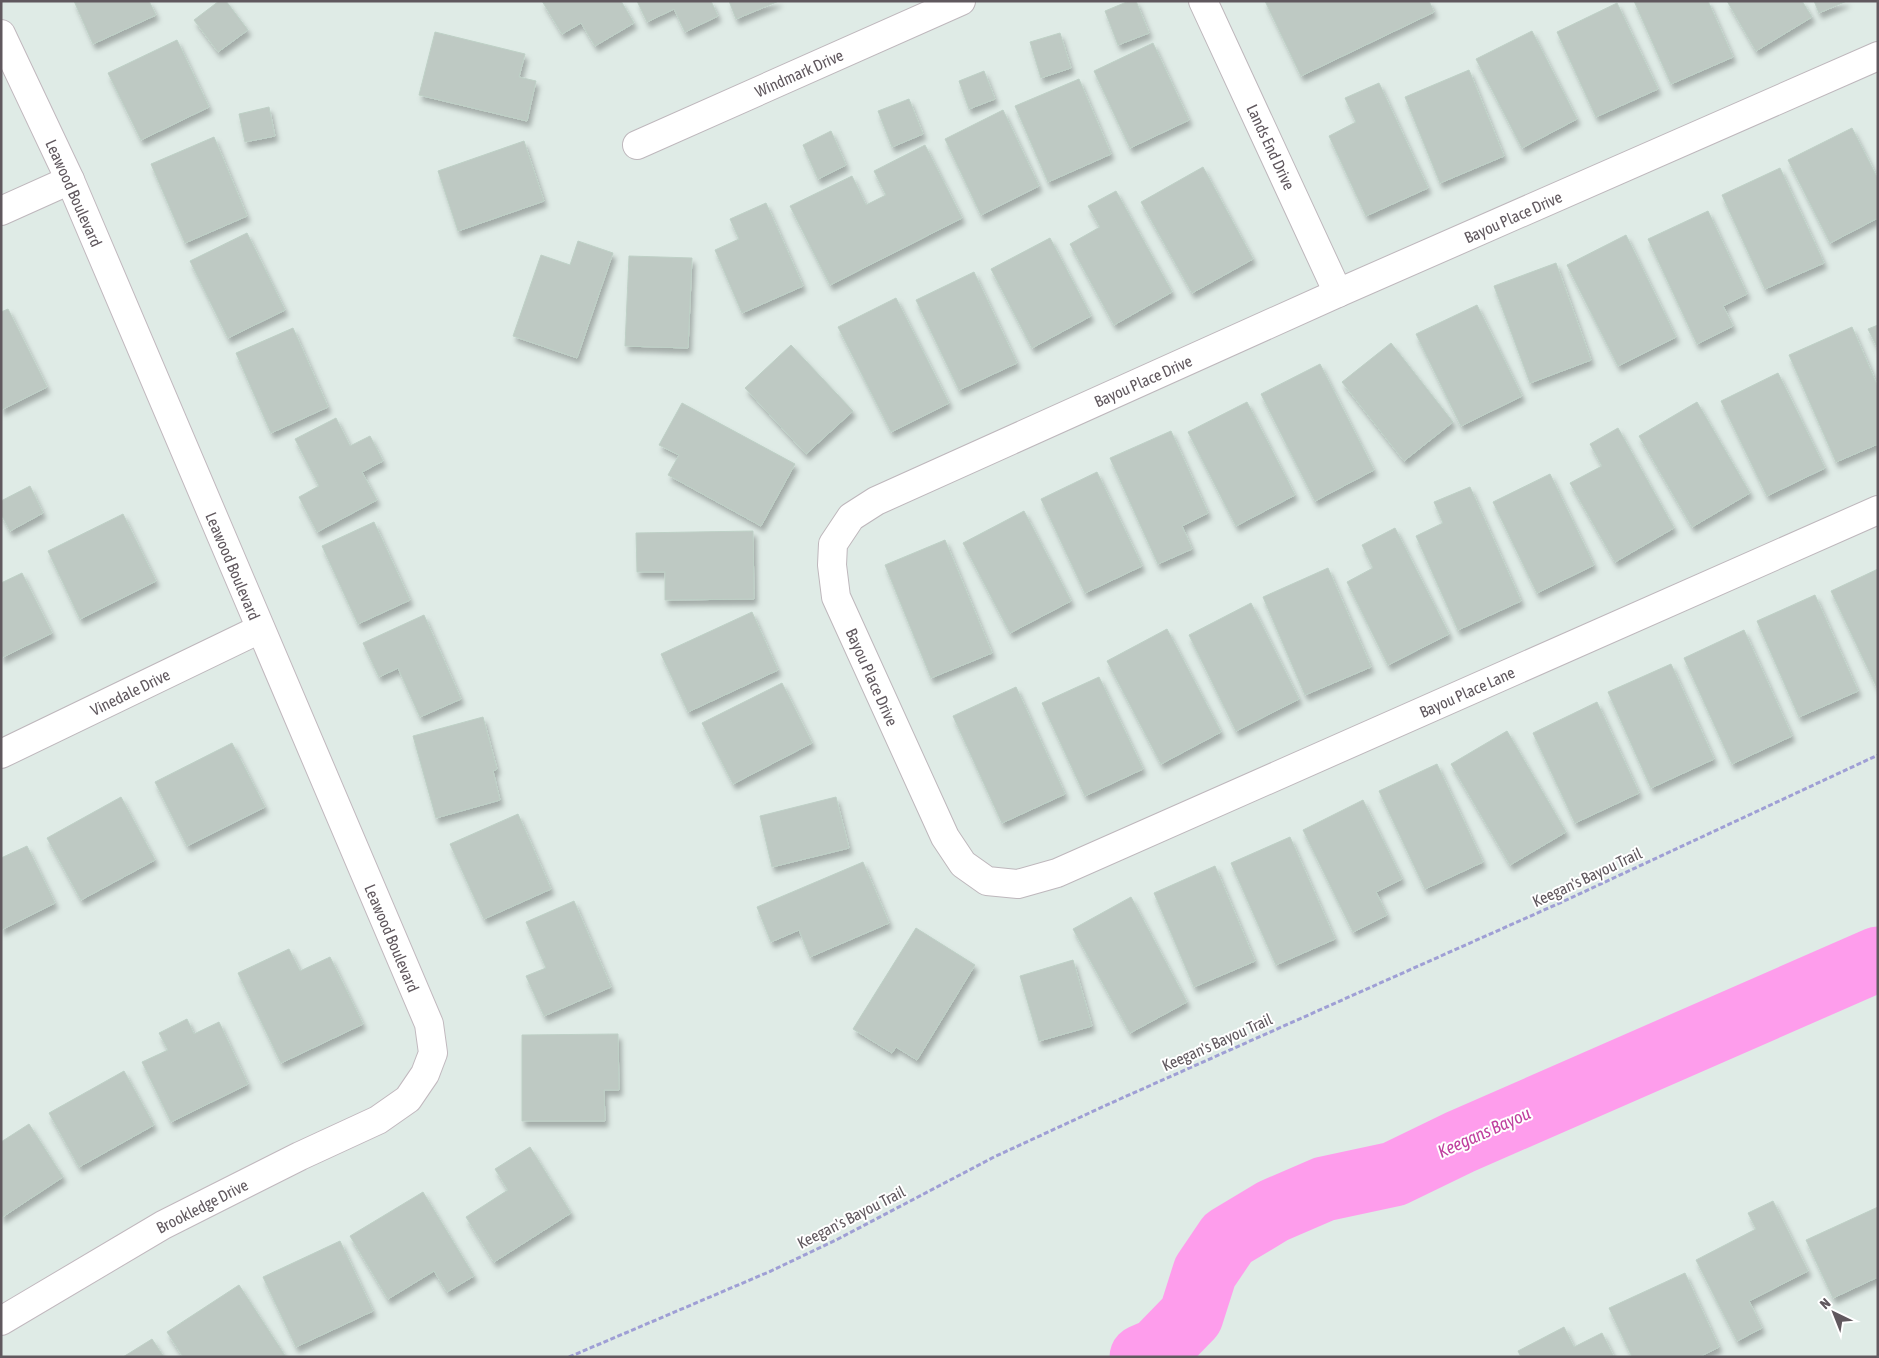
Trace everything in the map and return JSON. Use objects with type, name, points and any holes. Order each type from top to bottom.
[{"type":"street","name":"Windmark Drive","points":[[637,145],[962,1]]},
{"type":"street","name":"Lands End Drive","points":[[1203,1],[1338,294]]},
{"type":"street","name":"Leawood Boulevard","points":[[1,34],[70,180],[429,1024],[433,1053],[425,1074],[408,1099]]},
{"type":"street","name":"Bayou Place Drive","points":[[1057,873],[1018,884],[987,881],[963,864],[945,837],[836,597],[832,565],[833,544],[851,517],[876,501],[1338,294],[1878,56]]},
{"type":"street","points":[[1,211],[70,180]]},
{"type":"street","name":"Bayou Place Lane","points":[[1057,873],[1878,510]]},
{"type":"street","name":"Vinedale Drive","points":[[1,754],[260,629]]},
{"type":"street","name":"Brookledge Drive","points":[[1,1321],[163,1225],[300,1156],[378,1120],[408,1099]]},
{"type":"path","name":"Keegan's Bayou Trail","points":[[569,1357],[770,1271],[838,1239],[1002,1153],[1562,902],[1878,755]]},
{"type":"building","points":[[74,1],[149,1],[156,15],[93,44]]},
{"type":"building","points":[[219,1],[226,1],[248,30],[218,52],[194,20]]},
{"type":"building","points":[[542,1],[621,1],[634,23],[595,46],[581,23],[562,34]]},
{"type":"building","points":[[637,1],[711,1],[718,16],[685,32],[674,9],[647,22]]},
{"type":"building","points":[[729,1],[779,1],[736,19]]},
{"type":"building","points":[[1129,1],[1136,1],[1149,33],[1118,45],[1105,11]]},
{"type":"building","points":[[1265,1],[1429,1],[1434,12],[1301,76]]},
{"type":"building","points":[[1634,1],[1708,1],[1733,57],[1671,84]]},
{"type":"building","points":[[1727,1],[1802,1],[1812,17],[1756,51]]},
{"type":"building","points":[[1814,1],[1847,1],[1819,13]]},
{"type":"building","points":[[1617,3],[1658,89],[1596,117],[1557,32]]},
{"type":"building","points":[[1532,31],[1577,119],[1522,148],[1476,59]]},
{"type":"building","points":[[435,32],[525,54],[519,77],[536,81],[527,121],[419,95]]},
{"type":"building","points":[[1060,33],[1071,68],[1041,78],[1030,42]]},
{"type":"building","points":[[177,40],[209,107],[141,140],[108,73]]},
{"type":"building","points":[[1153,43],[1189,120],[1130,148],[1094,71]]},
{"type":"building","points":[[1469,70],[1504,156],[1440,183],[1405,97]]},
{"type":"building","points":[[984,71],[995,99],[969,109],[959,81]]},
{"type":"building","points":[[1079,79],[1111,154],[1048,182],[1015,106]]},
{"type":"building","points":[[1379,83],[1428,188],[1366,216],[1329,136],[1356,122],[1345,98]]},
{"type":"building","points":[[909,99],[923,134],[892,147],[878,111]]},
{"type":"building","points":[[269,107],[275,136],[245,142],[239,114]]},
{"type":"building","points":[[1003,110],[1039,186],[981,215],[945,139]]},
{"type":"building","points":[[1852,128],[1878,179],[1878,218],[1830,243],[1788,160]]},
{"type":"building","points":[[831,131],[846,165],[818,179],[803,145]]},
{"type":"building","points":[[214,137],[247,216],[185,243],[151,164]]},
{"type":"building","points":[[524,141],[544,201],[458,231],[438,171]]},
{"type":"building","points":[[925,145],[962,218],[830,285],[790,206],[852,176],[866,205],[886,195],[874,171]]},
{"type":"building","points":[[1203,167],[1253,259],[1192,293],[1141,202]]},
{"type":"building","points":[[1780,168],[1824,263],[1765,289],[1722,195]]},
{"type":"building","points":[[1116,191],[1172,292],[1114,325],[1070,244],[1100,227],[1088,206]]},
{"type":"building","points":[[766,203],[803,286],[742,313],[715,250],[739,239],[730,219]]},
{"type":"building","points":[[1708,211],[1747,294],[1723,306],[1733,326],[1697,344],[1648,239]]},
{"type":"building","points":[[247,233],[285,310],[228,338],[190,261]]},
{"type":"building","points":[[1626,235],[1676,337],[1618,366],[1567,265]]},
{"type":"building","points":[[1050,238],[1091,316],[1032,348],[991,269]]},
{"type":"building","points":[[578,241],[613,253],[577,358],[513,336],[541,255],[570,265]]},
{"type":"building","points":[[629,256],[692,258],[688,348],[625,346]]},
{"type":"building","points":[[1556,263],[1591,360],[1530,383],[1494,286]]},
{"type":"building","points":[[974,272],[1017,363],[959,390],[916,300]]},
{"type":"building","points":[[896,298],[949,403],[891,432],[838,327]]},
{"type":"building","points":[[1477,305],[1522,396],[1461,426],[1416,334]]},
{"type":"building","points":[[8,309],[47,387],[1,410],[1,312]]},
{"type":"building","points":[[1878,325],[1878,349],[1868,329]]},
{"type":"building","points":[[1852,327],[1878,387],[1878,444],[1836,462],[1789,355]]},
{"type":"building","points":[[293,328],[328,407],[271,433],[236,353]]},
{"type":"building","points":[[1391,343],[1453,422],[1404,461],[1342,382]]},
{"type":"building","points":[[791,345],[853,411],[806,454],[745,388]]},
{"type":"building","points":[[1320,364],[1374,470],[1315,501],[1261,394]]},
{"type":"building","points":[[1778,373],[1825,468],[1767,496],[1721,401]]},
{"type":"building","points":[[1247,402],[1295,495],[1236,526],[1188,432]]},
{"type":"building","points":[[1697,402],[1750,493],[1692,527],[1639,436]]},
{"type":"building","points":[[682,403],[795,464],[761,526],[668,475],[679,455],[659,445]]},
{"type":"building","points":[[336,418],[350,446],[370,436],[383,461],[362,472],[377,500],[317,532],[299,497],[319,486],[295,439]]},
{"type":"building","points":[[1618,428],[1674,528],[1615,562],[1570,483],[1602,466],[1590,444]]},
{"type":"building","points":[[1171,431],[1208,513],[1182,526],[1192,549],[1158,564],[1110,458]]},
{"type":"building","points":[[1097,472],[1142,566],[1085,593],[1041,499]]},
{"type":"building","points":[[1550,474],[1594,565],[1537,593],[1493,502]]},
{"type":"building","points":[[30,486],[43,513],[10,531],[1,514],[1,501]]},
{"type":"building","points":[[1470,487],[1521,601],[1458,630],[1416,536],[1443,523],[1434,502]]},
{"type":"building","points":[[1024,511],[1071,601],[1010,633],[963,543]]},
{"type":"building","points":[[123,514],[156,581],[80,619],[48,551]]},
{"type":"building","points":[[374,522],[410,600],[358,624],[322,546]]},
{"type":"building","points":[[1395,528],[1449,634],[1388,665],[1347,582],[1373,568],[1362,545]]},
{"type":"building","points":[[753,531],[754,599],[665,600],[665,572],[637,572],[636,533]]},
{"type":"building","points":[[945,540],[992,653],[931,678],[885,565]]},
{"type":"building","points":[[1328,568],[1371,667],[1305,695],[1263,597]]},
{"type":"building","points":[[1878,569],[1878,690],[1831,591]]},
{"type":"building","points":[[22,573],[52,633],[1,658],[1,583]]},
{"type":"building","points":[[1815,595],[1858,691],[1799,717],[1757,621]]},
{"type":"building","points":[[1251,603],[1299,699],[1236,731],[1189,635]]},
{"type":"building","points":[[752,612],[778,670],[688,712],[661,654]]},
{"type":"building","points":[[424,615],[461,699],[420,717],[398,668],[379,677],[363,643]]},
{"type":"building","points":[[1167,629],[1221,732],[1161,764],[1107,661]]},
{"type":"building","points":[[1744,630],[1792,736],[1732,764],[1684,658]]},
{"type":"building","points":[[1671,664],[1714,759],[1651,788],[1608,692]]},
{"type":"building","points":[[1099,677],[1143,769],[1085,796],[1042,703]]},
{"type":"building","points":[[782,683],[812,743],[733,784],[702,723]]},
{"type":"building","points":[[1016,687],[1065,794],[1002,823],[953,716]]},
{"type":"building","points":[[1597,702],[1639,793],[1575,823],[1533,733]]},
{"type":"building","points":[[483,717],[497,769],[493,771],[500,800],[436,818],[413,736]]},
{"type":"building","points":[[1507,731],[1566,832],[1510,865],[1451,764]]},
{"type":"building","points":[[232,743],[265,807],[187,846],[155,782]]},
{"type":"building","points":[[1437,764],[1483,862],[1425,889],[1379,791]]},
{"type":"building","points":[[121,797],[155,860],[81,900],[47,838]]},
{"type":"building","points":[[836,797],[849,848],[772,867],[760,816]]},
{"type":"building","points":[[1363,800],[1402,879],[1376,892],[1387,915],[1353,932],[1303,830]]},
{"type":"building","points":[[518,814],[551,889],[484,919],[450,844]]},
{"type":"building","points":[[1290,837],[1335,939],[1276,965],[1231,863]]},
{"type":"building","points":[[27,846],[55,903],[1,930],[1,858]]},
{"type":"building","points":[[863,862],[889,923],[810,957],[799,930],[771,942],[757,907]]},
{"type":"building","points":[[1215,866],[1255,961],[1194,987],[1154,893]]},
{"type":"building","points":[[1131,897],[1187,1002],[1130,1033],[1073,929]]},
{"type":"building","points":[[574,901],[611,987],[544,1016],[526,976],[546,968],[526,922]]},
{"type":"building","points":[[916,928],[975,965],[917,1060],[896,1047],[892,1053],[853,1029]]},
{"type":"building","points":[[289,949],[300,971],[330,957],[363,1024],[281,1063],[238,973]]},
{"type":"building","points":[[1073,960],[1092,1026],[1039,1041],[1020,976]]},
{"type":"building","points":[[187,1019],[194,1034],[219,1022],[248,1084],[171,1122],[142,1062],[168,1050],[159,1033]]},
{"type":"building","points":[[618,1034],[619,1090],[604,1090],[605,1121],[522,1121],[522,1035]]},
{"type":"building","points":[[124,1071],[154,1125],[79,1167],[49,1113]]},
{"type":"building","points":[[29,1124],[63,1177],[1,1218],[1,1142]]},
{"type":"building","points":[[530,1147],[571,1213],[494,1262],[466,1217],[508,1190],[495,1169]]},
{"type":"building","points":[[423,1192],[474,1276],[447,1292],[434,1271],[388,1299],[350,1236]]},
{"type":"building","points":[[1773,1201],[1808,1271],[1749,1301],[1762,1328],[1737,1341],[1696,1260],[1756,1229],[1748,1213]]},
{"type":"building","points":[[1878,1207],[1878,1277],[1833,1298],[1806,1240]]},
{"type":"building","points":[[340,1241],[373,1311],[296,1347],[263,1277]]},
{"type":"building","points":[[1685,1273],[1719,1347],[1699,1357],[1632,1357],[1609,1308]]},
{"type":"building","points":[[239,1285],[286,1357],[183,1357],[167,1332]]},
{"type":"building","points":[[1564,1327],[1574,1347],[1602,1333],[1614,1357],[1521,1357],[1518,1351]]},
{"type":"building","points":[[152,1339],[164,1357],[123,1357]]},
{"type":"waterway","name":"Keegans Bayou","points":[[1142,1357],[1158,1350],[1191,1316],[1205,1272],[1228,1238],[1273,1211],[1324,1189],[1394,1174],[1460,1142],[1878,959]]}]
